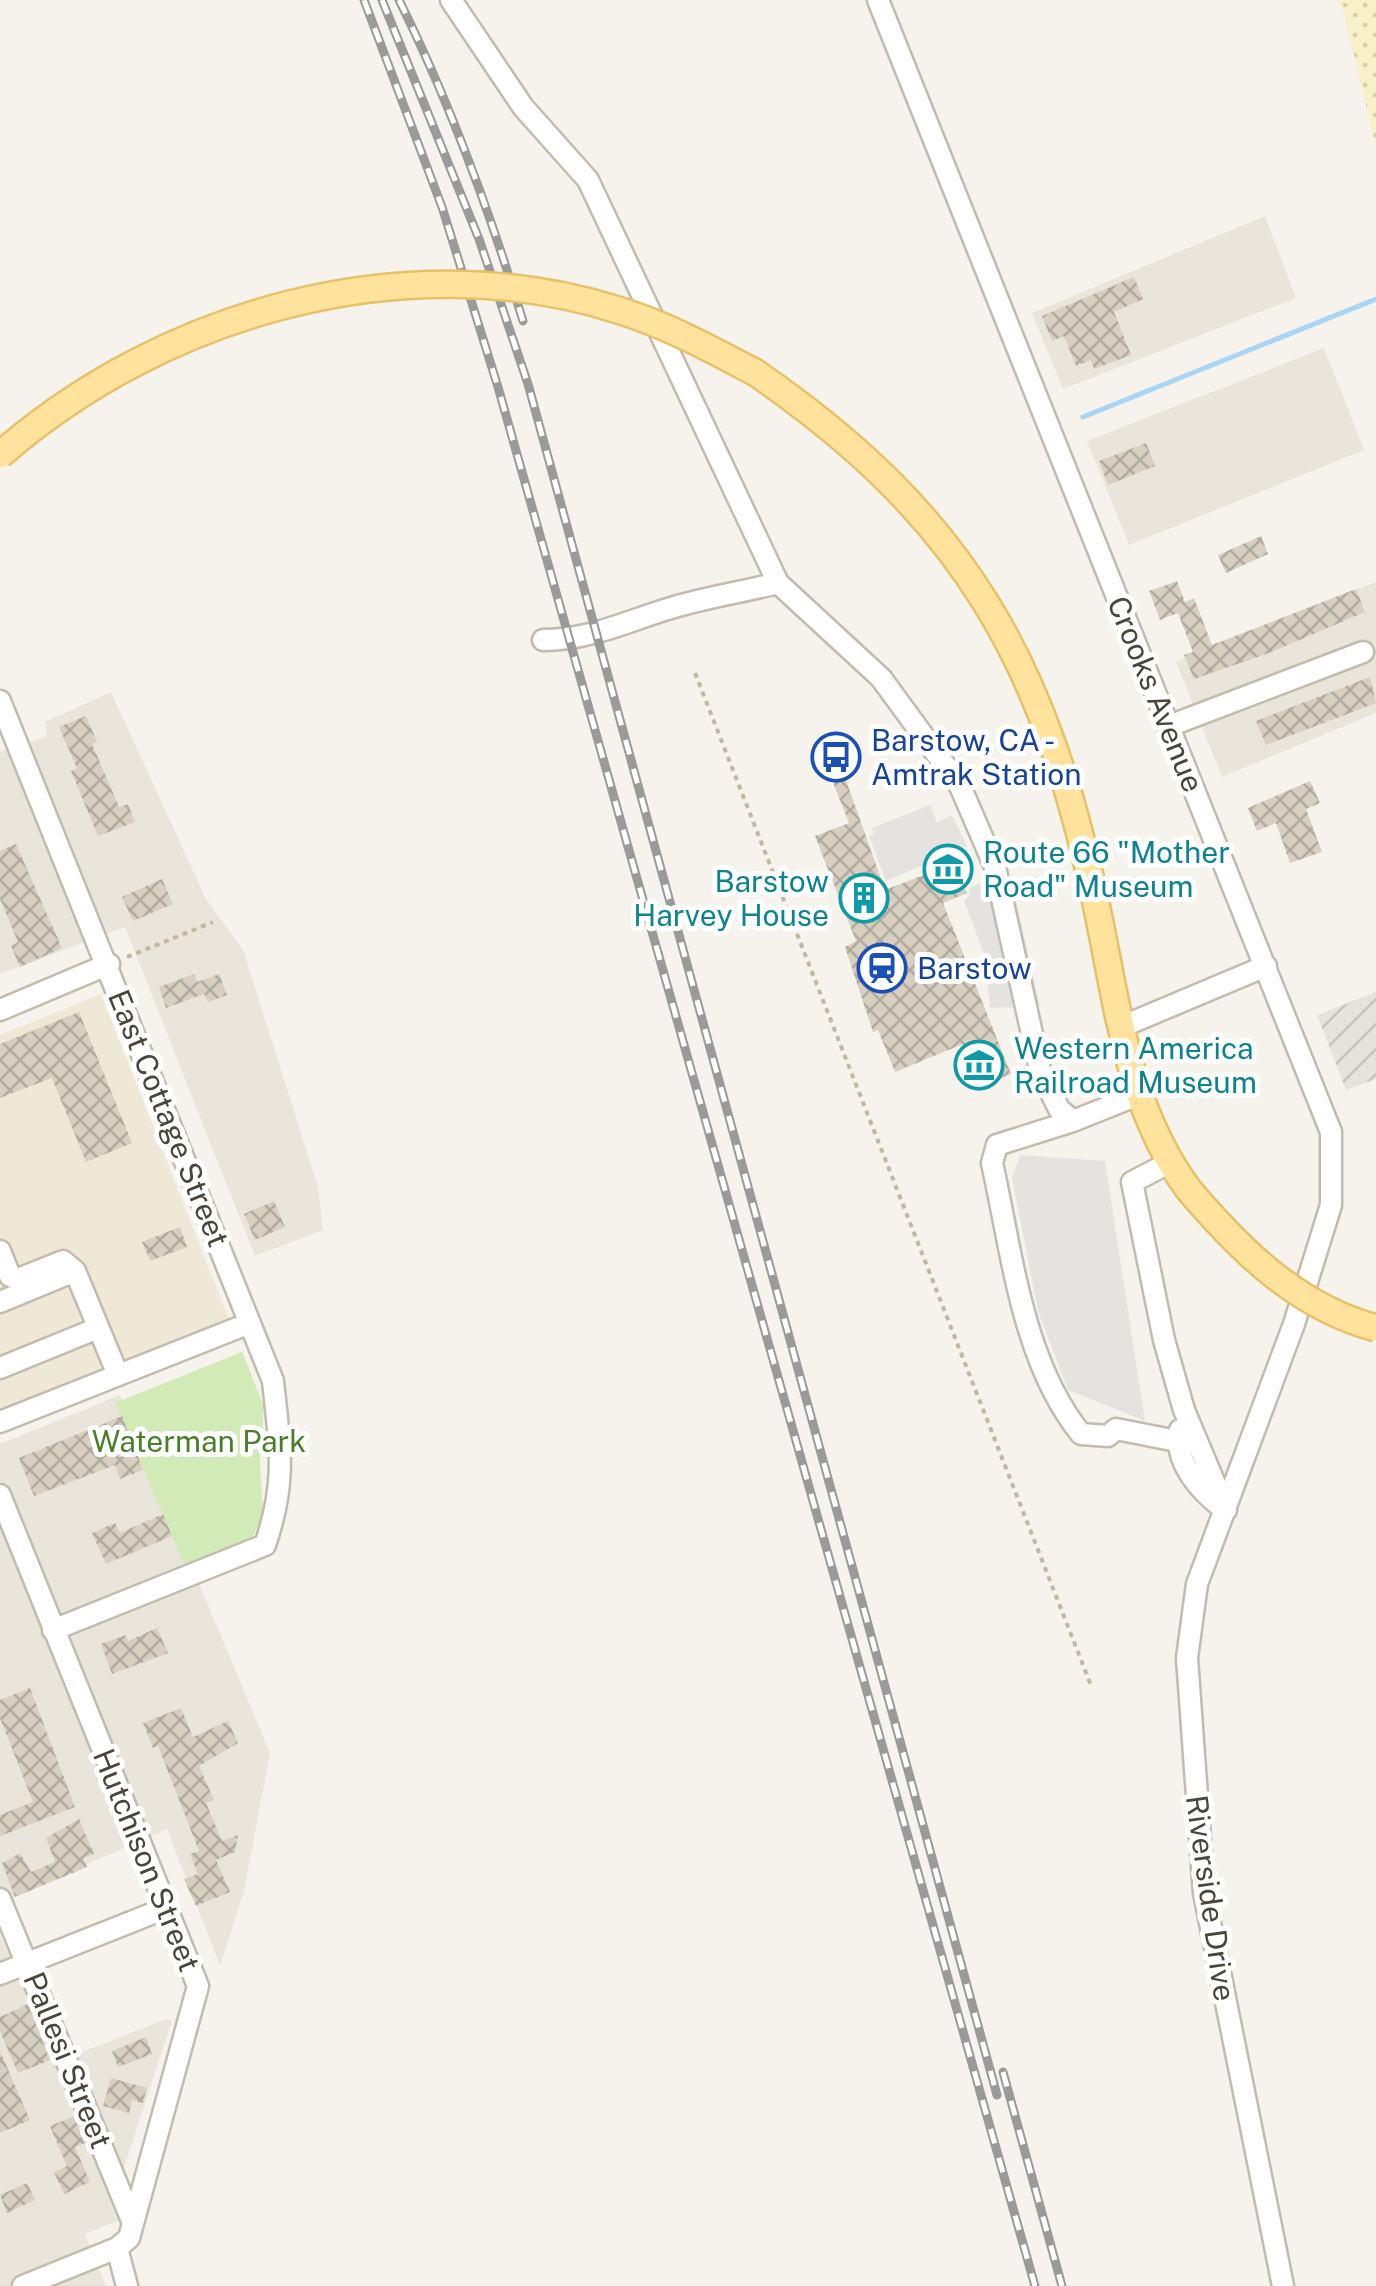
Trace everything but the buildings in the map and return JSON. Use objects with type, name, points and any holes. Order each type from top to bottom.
[{"type":"main road","points":[[0,455],[70,399],[170,343],[286,306],[365,292],[474,287],[573,299],[690,337],[756,373],[867,458],[927,519],[971,575],[1004,633],[1039,708],[1081,830],[1138,1095],[1169,1163],[1262,1268],[1297,1292],[1376,1328]]},
{"type":"street","points":[[451,0],[523,107],[588,180],[778,584],[881,678],[960,786],[995,867],[1040,1070],[1059,1109],[1072,1121]]},
{"type":"street","name":"Crooks Avenue","points":[[878,0],[1331,1132],[1331,1205],[1294,1324],[1226,1510]]},
{"type":"street","points":[[543,640],[608,632],[672,608],[778,584]]},
{"type":"street","points":[[1169,726],[1364,652]]},
{"type":"street","name":"East Cottage Street","points":[[0,702],[273,1381],[281,1451],[280,1500],[265,1545],[53,1630]]},
{"type":"street","points":[[0,1010],[108,964]]},
{"type":"street","points":[[1122,1027],[1266,966]]},
{"type":"street","points":[[1138,1095],[997,1145],[992,1163],[1028,1324],[1064,1413],[1081,1434],[1108,1436],[1116,1429],[1178,1441]]},
{"type":"street","points":[[1169,1163],[1132,1182],[1164,1340],[1184,1410],[1226,1510]]},
{"type":"street","points":[[0,1251],[10,1276],[18,1279],[63,1260],[74,1271],[118,1375]]},
{"type":"street","points":[[0,1302],[74,1271]]},
{"type":"street","points":[[0,1422],[250,1322]]},
{"type":"street","points":[[0,1368],[98,1328]]},
{"type":"street","points":[[1184,1410],[1178,1441],[1200,1492],[1226,1510]]},
{"type":"street","name":"Hutchison Street","points":[[0,1495],[198,1986],[129,2238],[117,2248]]},
{"type":"street","name":"Riverside Drive","points":[[1226,1510],[1197,1584],[1190,1617],[1189,1710],[1204,1892],[1283,2286]]},
{"type":"street","name":"Pallesi Street","points":[[0,1899],[133,2223]]},
{"type":"street","points":[[0,1974],[166,1908]]},
{"type":"street","points":[[23,2286],[117,2248],[127,2286]]},
{"type":"path","points":[[695,673],[1092,1688]]},
{"type":"path","points":[[108,964],[213,922]]},
{"type":"shaded area","points":[[1265,216],[1296,298],[1063,389],[1032,313]]},
{"type":"shaded area","points":[[1324,348],[1364,450],[1129,545],[1087,441]]},
{"type":"shaded area","points":[[1376,582],[1376,713],[1222,777],[1176,662]]},
{"type":"shaded area","points":[[111,692],[206,899],[243,950],[318,1187],[323,1230],[255,1256],[125,927],[0,974],[0,752],[47,736],[45,722]]},
{"type":"shaded area","points":[[930,805],[937,823],[952,815],[967,846],[886,881],[869,836],[874,834],[872,828]]},
{"type":"shaded area","points":[[1007,873],[1040,1006],[990,1008],[985,956],[964,901],[970,895],[969,888]]},
{"type":"shaded area","points":[[1376,992],[1376,1079],[1346,1090],[1317,1015]]},
{"type":"shaded area","points":[[101,994],[229,1320],[0,1411],[0,1035]]},
{"type":"shaded area","points":[[1020,1155],[1105,1161],[1145,1421],[1068,1390],[1038,1311],[1012,1178]]},
{"type":"shaded area","points":[[120,1395],[270,1753],[244,1891],[220,1966],[167,1829],[0,1903],[0,1444]]},
{"type":"shaded area","points":[[0,1936],[59,2061],[166,2019],[172,2021],[122,2173],[122,2219],[85,2234],[106,2286],[0,2286]]},
{"type":"green space","name":"Waterman Park","points":[[242,1352],[264,1407],[260,1463],[263,1516],[251,1540],[184,1564],[115,1403]]},
{"type":"sand","points":[[1336,0],[1376,0],[1376,147],[1343,9]]},
{"type":"waterway","points":[[1083,417],[1376,299]]},
{"type":"railway","points":[[364,0],[442,207],[498,387],[1035,2286]]},
{"type":"railway","points":[[382,0],[479,239],[528,384],[997,2095]]},
{"type":"railway","points":[[399,0],[468,158],[523,321]]},
{"type":"railway","points":[[1003,2072],[1062,2286]]},
{"type":"place","name":"Barstow, CA - Amtrak Station","points":[[836,757]]},
{"type":"place","name":"Route 66 \"Mother Road\" Museum","points":[[948,869]]},
{"type":"place","name":"Barstow Harvey House","points":[[864,898]]},
{"type":"place","name":"Barstow","points":[[882,968]]},
{"type":"place","name":"Western America Railroad Museum","points":[[979,1065]]}]
